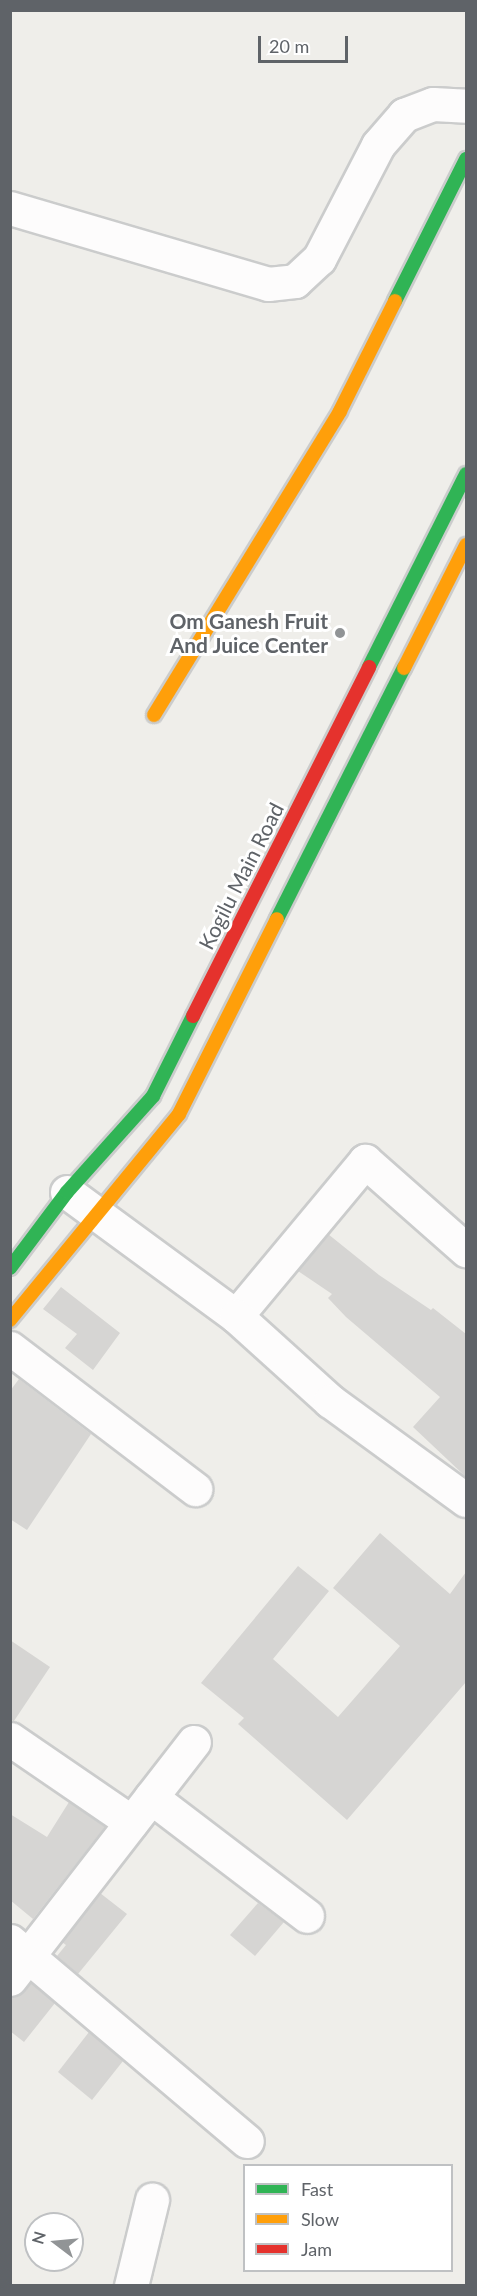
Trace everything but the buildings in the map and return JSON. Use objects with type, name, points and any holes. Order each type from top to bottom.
[{"type":"main road","points":[[154,716],[340,411],[466,159]]},
{"type":"main road","name":"Kogilu Main Road","points":[[10,1268],[68,1192],[153,1096],[466,474]]},
{"type":"main road","points":[[10,1320],[179,1114],[466,545]]},
{"type":"street","points":[[10,208],[268,284],[295,281],[319,259],[378,145],[404,115],[433,104],[466,106]]},
{"type":"street","points":[[236,1316],[365,1161],[466,1250]]},
{"type":"street","points":[[68,1192],[96,1215],[236,1316],[330,1401],[466,1500]]},
{"type":"street","points":[[10,1348],[195,1489]]},
{"type":"street","points":[[10,1739],[131,1822]]},
{"type":"street","points":[[194,1742],[131,1822],[16,1959],[247,2141]]},
{"type":"street","points":[[151,1797],[307,1916]]},
{"type":"street","points":[[131,2286],[152,2200]]},
{"type":"traffic: fast","points":[[395,301],[466,159]]},
{"type":"traffic: fast","points":[[369,667],[466,474]]},
{"type":"traffic: fast","points":[[277,919],[404,668]]},
{"type":"traffic: fast","points":[[10,1268],[67,1192],[153,1096],[193,1016]]},
{"type":"traffic: slow","points":[[154,715],[340,411],[395,301]]},
{"type":"traffic: slow","points":[[404,668],[466,545]]},
{"type":"traffic: slow","points":[[10,1320],[179,1114],[277,919]]},
{"type":"traffic: jam","points":[[193,1016],[369,667]]},
{"type":"place","name":"Om Ganesh Fruit And Juice Center","points":[[340,633]]}]
